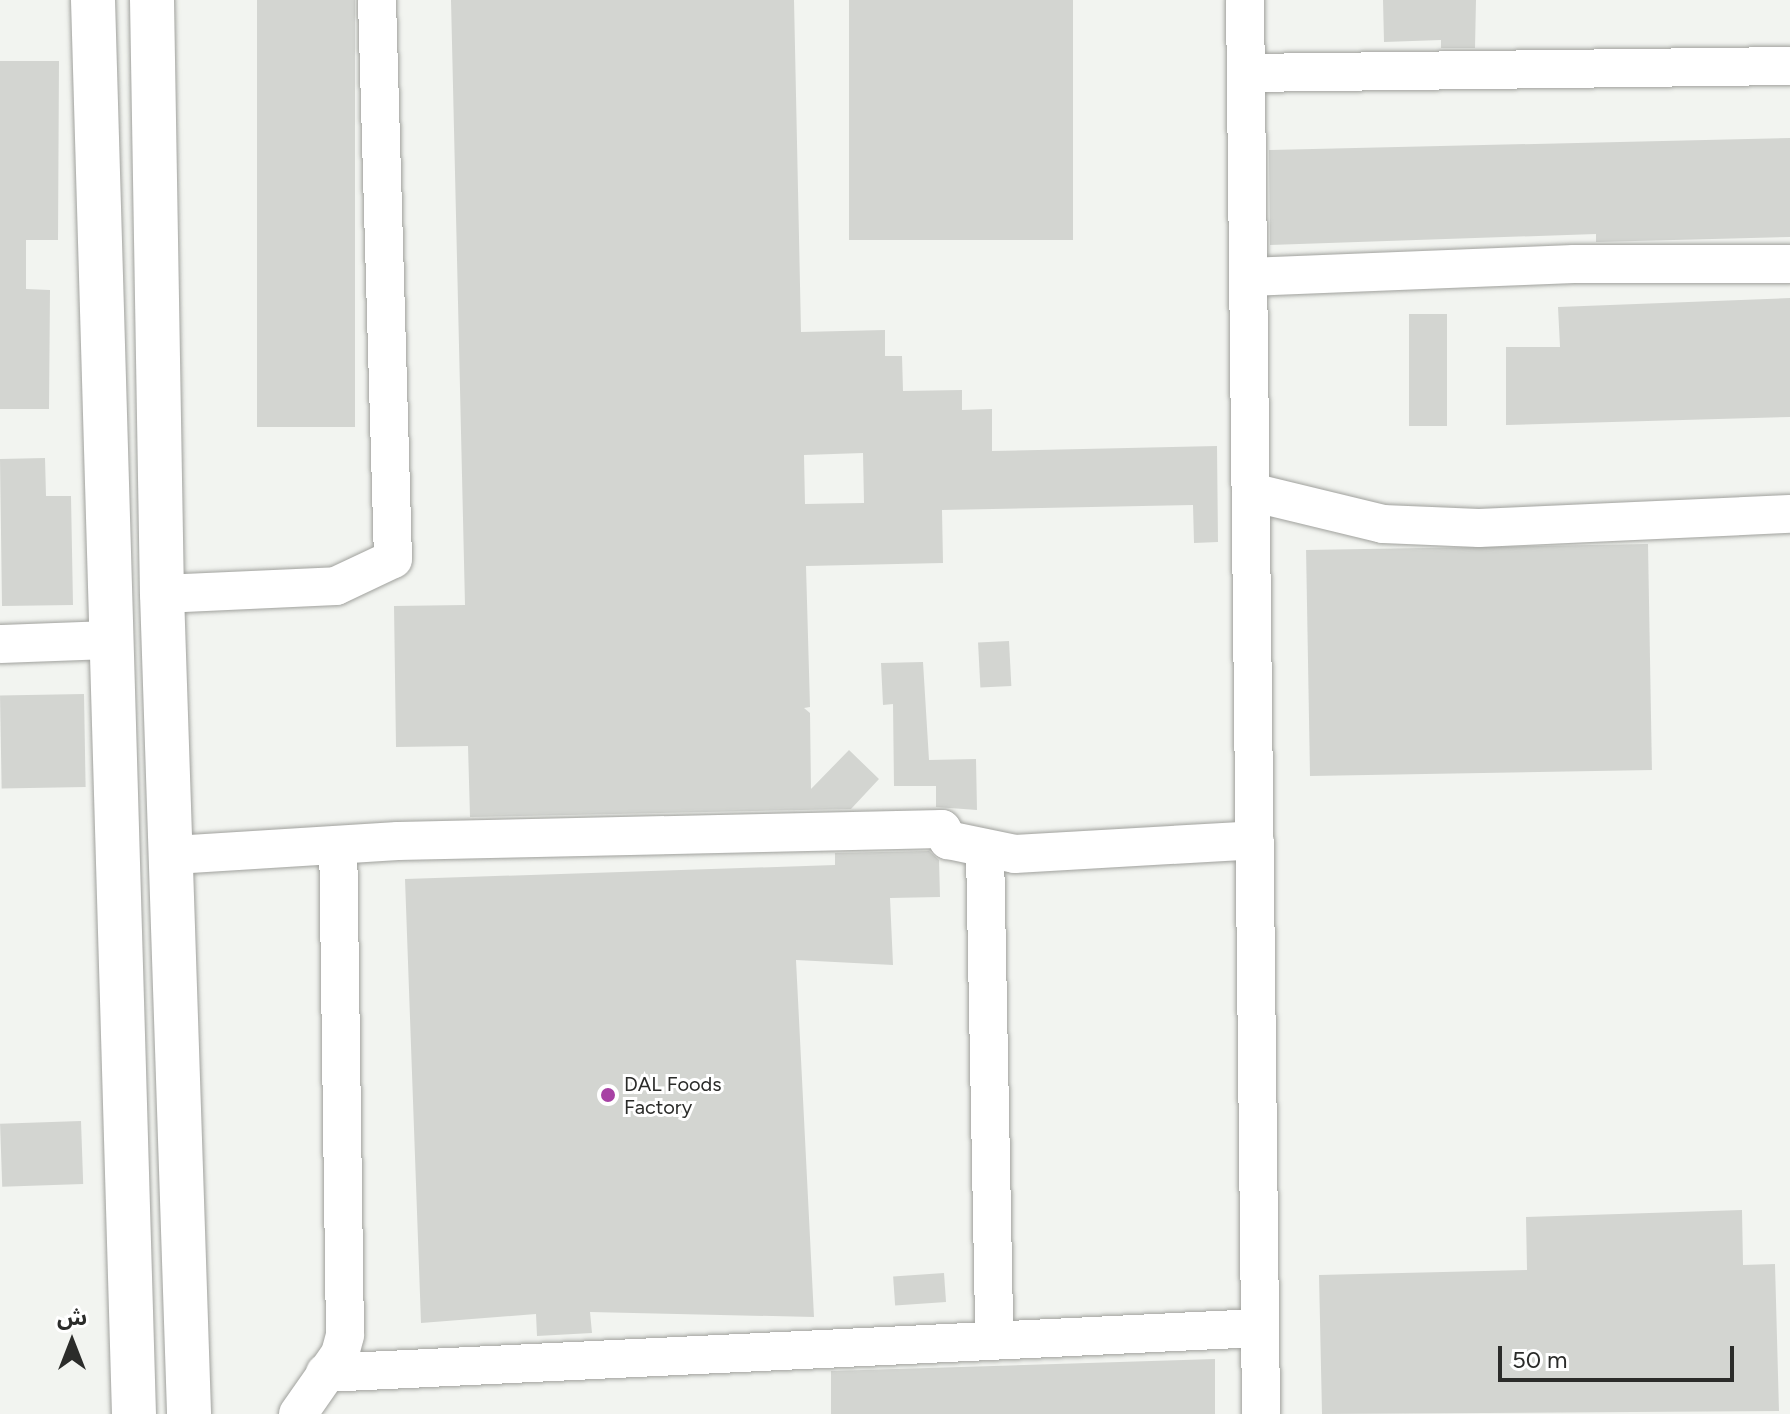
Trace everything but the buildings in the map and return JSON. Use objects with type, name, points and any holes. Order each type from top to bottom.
[{"type":"main road","points":[[93,0],[134,1414]]},
{"type":"main road","points":[[152,0],[162,594],[174,855],[189,1414]]},
{"type":"main road","points":[[100,274],[157,270]]},
{"type":"lane","points":[[162,594],[336,586],[393,559],[377,0]]},
{"type":"lane","points":[[1245,0],[1261,1414]]},
{"type":"lane","points":[[1246,73],[1790,66]]},
{"type":"lane","points":[[1248,277],[1574,264],[1790,264]]},
{"type":"lane","points":[[1251,492],[1383,524],[1479,528],[1790,514]]},
{"type":"lane","points":[[0,644],[110,640]]},
{"type":"lane","points":[[174,855],[338,845],[942,829],[948,840],[985,851],[1255,840]]},
{"type":"lane","points":[[298,1414],[345,1335],[338,845]]},
{"type":"lane","points":[[985,851],[994,1340]]},
{"type":"lane","points":[[325,1373],[1260,1328]]},
{"type":"place","name":"DAL Foods Factory","points":[[608,1095]]}]
